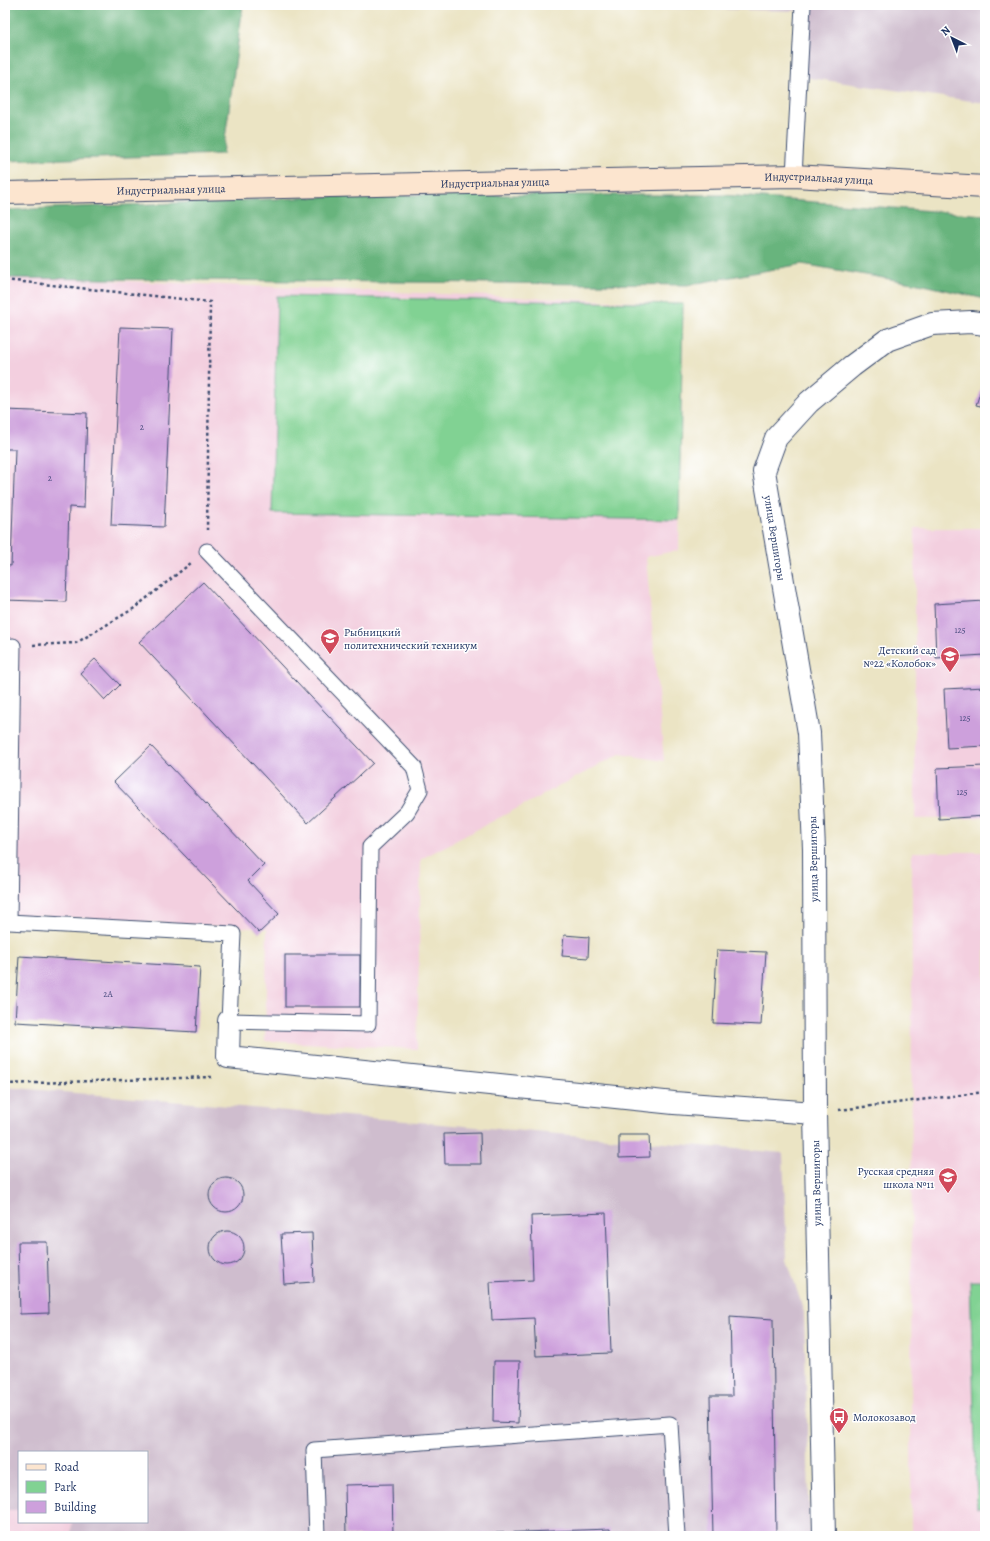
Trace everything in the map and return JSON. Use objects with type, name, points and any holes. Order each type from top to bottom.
[{"type":"main road","name":"Индустриальная улица","points":[[5,192],[794,176],[985,187]]},
{"type":"street","name":"улица Вершигоры","points":[[824,1536],[815,1113],[814,849],[809,733],[764,471],[776,438],[810,402],[852,366],[887,340],[932,324],[971,322],[985,324]]},
{"type":"street","points":[[229,1021],[228,1057],[674,1103],[815,1113]]},
{"type":"lane","points":[[794,176],[803,5]]},
{"type":"lane","points":[[13,646],[9,922],[233,934],[229,1021],[368,1024],[370,847],[407,812],[420,790],[414,767],[207,551]]},
{"type":"lane","points":[[317,1536],[314,1450],[670,1424],[677,1536]]},
{"type":"path","points":[[5,280],[210,302],[207,551],[133,609],[76,643],[13,646]]},
{"type":"path","points":[[5,1084],[227,1076],[228,1057]]},
{"type":"path","points":[[815,1113],[985,1092]]},
{"type":"shaded area","points":[[491,5],[985,5],[985,103],[803,77],[802,11]]},
{"type":"shaded area","name":"Рыбницкий политехнический техникум","points":[[5,276],[683,304],[679,550],[646,557],[664,761],[620,754],[421,859],[417,1049],[265,1041],[267,929],[5,914]]},
{"type":"shaded area","name":"Детский сад №22 «Колобок»","points":[[915,528],[985,528],[985,818],[915,819]]},
{"type":"shaded area","name":"Русская средняя школа №11","points":[[912,852],[985,852],[985,1536],[911,1536]]},
{"type":"shaded area","points":[[5,1087],[783,1153],[787,1259],[804,1312],[810,1536],[71,1536],[72,1523],[148,1523],[148,1451],[18,1451],[18,1510],[5,1510]]},
{"type":"shaded area","points":[[5,1510],[18,1510],[18,1523],[72,1523],[71,1536],[5,1536]]},
{"type":"green space","points":[[5,5],[243,5],[223,154],[5,161]]},
{"type":"green space","points":[[371,195],[723,195],[985,215],[985,299],[924,285],[802,264],[687,285],[5,278],[5,210]]},
{"type":"green space","points":[[277,296],[683,304],[679,520],[272,513]]},
{"type":"green space","points":[[970,1281],[985,1281],[985,1508],[977,1508]]},
{"type":"building","points":[[120,327],[173,329],[164,527],[111,525]]},
{"type":"building","points":[[985,378],[985,407],[976,405]]},
{"type":"building","points":[[5,410],[87,413],[84,508],[69,507],[66,602],[5,600],[5,565],[11,566],[15,449],[5,449]]},
{"type":"building","points":[[203,582],[373,763],[308,823],[139,642]]},
{"type":"building","points":[[985,601],[985,655],[936,658],[934,604]]},
{"type":"building","points":[[95,659],[120,685],[105,700],[80,673]]},
{"type":"building","points":[[985,687],[985,746],[947,748],[944,689]]},
{"type":"building","points":[[151,746],[264,865],[248,881],[279,914],[259,933],[114,782]]},
{"type":"building","points":[[985,766],[985,816],[939,819],[937,768]]},
{"type":"building","points":[[564,935],[589,937],[588,958],[562,956]]},
{"type":"building","points":[[717,950],[766,952],[761,1025],[713,1023]]},
{"type":"building","points":[[285,955],[360,955],[360,1007],[285,1007]]},
{"type":"building","points":[[19,956],[200,967],[196,1032],[15,1022]]},
{"type":"building","points":[[480,1133],[481,1164],[445,1164],[444,1134]]},
{"type":"building","points":[[619,1135],[649,1135],[650,1157],[619,1158]]},
{"type":"building","points":[[226,1178],[238,1183],[243,1195],[238,1207],[226,1212],[214,1207],[209,1195],[214,1183]]},
{"type":"building","points":[[606,1213],[611,1353],[536,1356],[534,1318],[492,1320],[490,1282],[533,1280],[531,1216]]},
{"type":"building","points":[[224,1231],[230,1231],[239,1236],[243,1242],[243,1254],[239,1260],[230,1265],[224,1265],[215,1260],[210,1251],[210,1245],[215,1236]]},
{"type":"building","points":[[312,1233],[314,1282],[284,1284],[281,1234]]},
{"type":"building","points":[[18,1242],[47,1242],[49,1313],[20,1314]]},
{"type":"building","points":[[730,1316],[773,1319],[776,1536],[713,1536],[710,1396],[732,1396]]},
{"type":"building","points":[[494,1361],[520,1361],[518,1423],[493,1422]]},
{"type":"building","points":[[392,1484],[393,1536],[346,1536],[345,1485]]},
{"type":"building","points":[[610,1529],[610,1536],[439,1536],[439,1535]]},
{"type":"place","name":"Рыбницкий политехнический техникум","points":[[330,655]]},
{"type":"place","name":"Детский сад №22 «Колобок»","points":[[950,673]]},
{"type":"place","name":"Русская средняя школа №11","points":[[948,1194]]},
{"type":"place","name":"Молокозавод","points":[[839,1434]]}]
